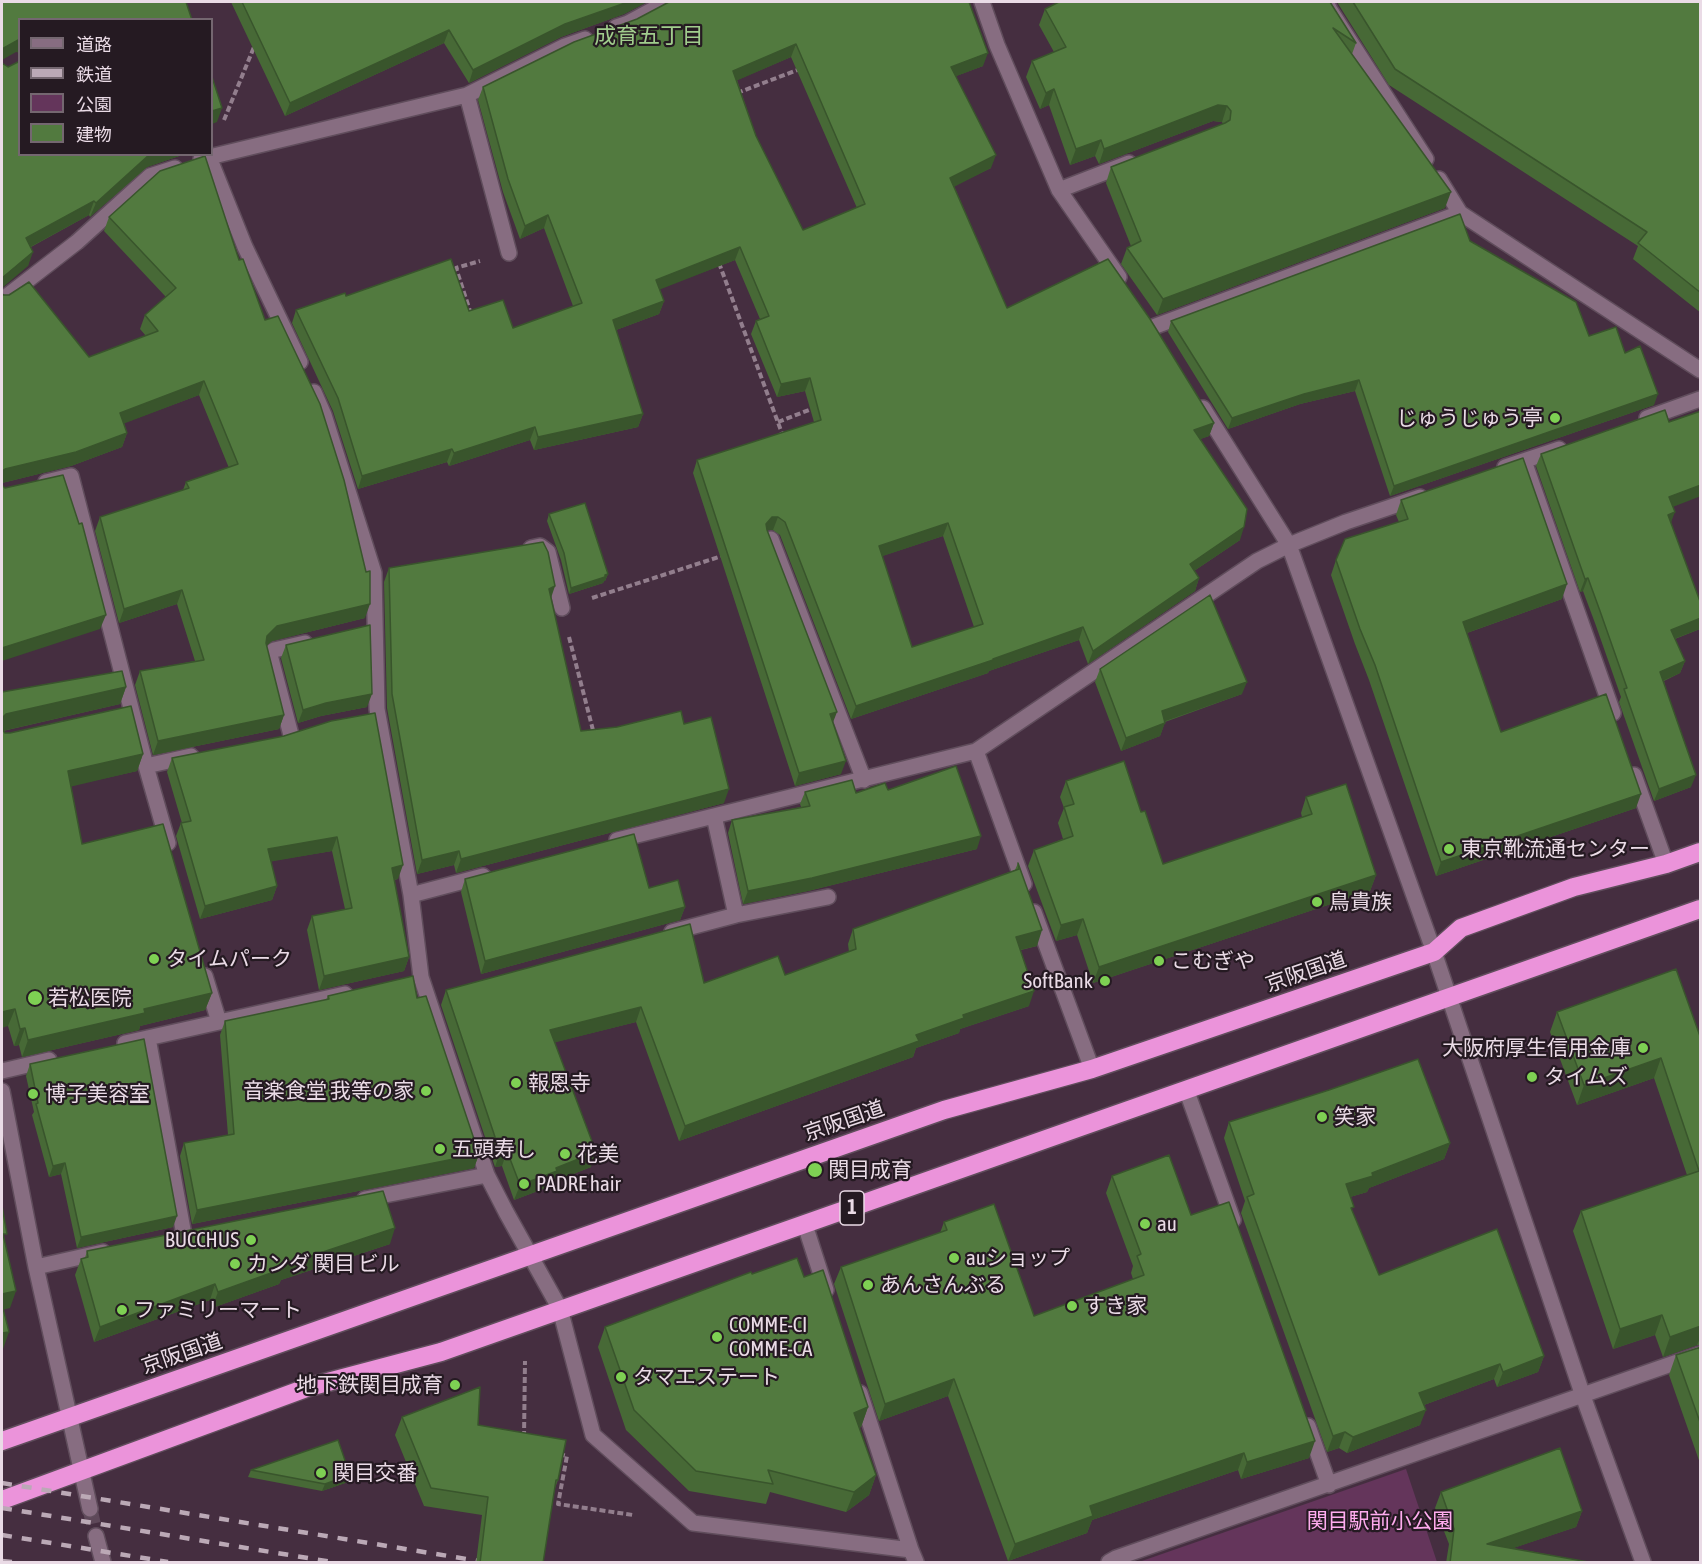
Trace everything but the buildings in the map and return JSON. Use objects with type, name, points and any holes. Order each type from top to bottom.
[{"type":"highway","name":"京阪国道","points":[[2,1442],[944,1110],[1092,1069],[1434,952],[1461,928],[1574,887],[1665,864],[1701,852]]},
{"type":"highway","name":"1","points":[[2,1500],[309,1387],[441,1352],[1701,909]]},
{"type":"street","points":[[213,155],[467,95],[565,46],[628,23],[667,2]]},
{"type":"street","points":[[982,2],[997,45],[1059,190],[1126,288]]},
{"type":"street","points":[[1326,2],[1460,213],[1701,370]]},
{"type":"street","points":[[467,95],[509,253]]},
{"type":"street","points":[[2,300],[77,242],[150,176],[209,156],[245,247],[324,415],[380,572],[369,627],[373,716],[411,895],[415,978],[434,996],[487,1175],[560,1309],[593,1435],[693,1523],[914,1556],[856,1382]]},
{"type":"street","points":[[1059,190],[1148,156]]},
{"type":"street","points":[[1153,327],[1460,213]]},
{"type":"street","points":[[1196,397],[1289,545],[1450,996],[1583,1396],[1643,1563]]},
{"type":"street","points":[[1634,422],[1701,399]]},
{"type":"street","points":[[1491,472],[1568,445]]},
{"type":"street","points":[[1524,461],[1619,731]]},
{"type":"street","points":[[36,485],[71,476],[126,712],[146,766],[171,855]]},
{"type":"street","points":[[598,845],[976,751],[1257,561],[1289,545],[1346,522],[1435,492]]},
{"type":"street","points":[[771,539],[864,780]]},
{"type":"street","points":[[516,550],[540,546],[548,552],[562,608]]},
{"type":"street","points":[[290,736],[270,655],[274,650],[319,640]]},
{"type":"street","points":[[976,751],[1092,1069]]},
{"type":"street","points":[[146,766],[203,754]]},
{"type":"street","points":[[1631,765],[1665,864]]},
{"type":"street","points":[[714,816],[736,915]]},
{"type":"street","points":[[411,895],[499,872]]},
{"type":"street","points":[[657,936],[736,915],[828,897]]},
{"type":"street","points":[[203,966],[219,1022]]},
{"type":"street","points":[[114,1046],[365,989]]},
{"type":"street","points":[[148,1038],[184,1235]]},
{"type":"street","points":[[2,1071],[69,1056]]},
{"type":"street","points":[[1186,1089],[1238,1233]]},
{"type":"street","points":[[2,1091],[36,1267],[90,1509]]},
{"type":"street","points":[[347,1202],[487,1175]]},
{"type":"street","points":[[805,1225],[831,1303]]},
{"type":"street","points":[[36,1267],[116,1250]]},
{"type":"street","points":[[1109,1563],[1116,1558],[1701,1354]]},
{"type":"street","points":[[1301,1408],[1329,1485]]},
{"type":"street","points":[[96,1536],[103,1563]]},
{"type":"path","points":[[220,130],[255,44]]},
{"type":"path","points":[[732,95],[809,66]]},
{"type":"path","points":[[473,320],[456,268],[509,253]]},
{"type":"path","points":[[716,255],[786,443]]},
{"type":"path","points":[[778,422],[821,405]]},
{"type":"path","points":[[594,735],[562,608],[771,539]]},
{"type":"path","points":[[524,1445],[525,1361]]},
{"type":"path","points":[[556,1453],[567,1456],[558,1503],[637,1515]]},
{"type":"green space","name":"関目駅前小公園","points":[[1406,1469],[1437,1562],[1139,1562]]},
{"type":"tunnel","points":[[90,1509],[96,1536]]},
{"type":"railway","points":[[2,1483],[485,1562]]},
{"type":"railway","points":[[2,1508],[332,1562]]},
{"type":"railway","points":[[2,1535],[168,1562]]},
{"type":"railway","points":[[2,1561],[13,1562]]},
{"type":"place","name":"じゅうじゅう亭","points":[[1555,418]]},
{"type":"place","name":"東京靴流通センター","points":[[1449,849]]},
{"type":"place","name":"鳥貴族","points":[[1317,902]]},
{"type":"place","name":"タイムパーク","points":[[154,959]]},
{"type":"place","name":"こむぎや","points":[[1159,961]]},
{"type":"place","name":"SoftBank","points":[[1105,981]]},
{"type":"place","name":"若松医院","points":[[35,998]]},
{"type":"place","name":"大阪府厚生信用金庫","points":[[1643,1048]]},
{"type":"place","name":"タイムズ","points":[[1532,1077]]},
{"type":"place","name":"報恩寺","points":[[516,1083]]},
{"type":"place","name":"音楽食堂 我等の家","points":[[426,1091]]},
{"type":"place","name":"博子美容室","points":[[33,1094]]},
{"type":"place","name":"笑家","points":[[1322,1117]]},
{"type":"place","name":"五頭寿し","points":[[440,1149]]},
{"type":"place","name":"花美","points":[[565,1154]]},
{"type":"place","name":"関目成育","points":[[815,1170]]},
{"type":"place","name":"PADRE hair","points":[[524,1184]]},
{"type":"place","name":"au","points":[[1145,1224]]},
{"type":"place","name":"BUCCHUS","points":[[251,1240]]},
{"type":"place","name":"auショップ","points":[[954,1258]]},
{"type":"place","name":"カンダ 関目 ビル","points":[[235,1264]]},
{"type":"place","name":"あんさんぶる","points":[[868,1285]]},
{"type":"place","name":"すき家","points":[[1072,1306]]},
{"type":"place","name":"ファミリーマート","points":[[122,1310]]},
{"type":"place","name":"COMME-CI COMME-CA","points":[[717,1337]]},
{"type":"place","name":"タマエステート","points":[[621,1377]]},
{"type":"place","name":"地下鉄関目成育","points":[[455,1385]]},
{"type":"place","name":"関目交番","points":[[321,1473]]},
{"type":"district","name":"成育五丁目","points":[[649,36]]}]
